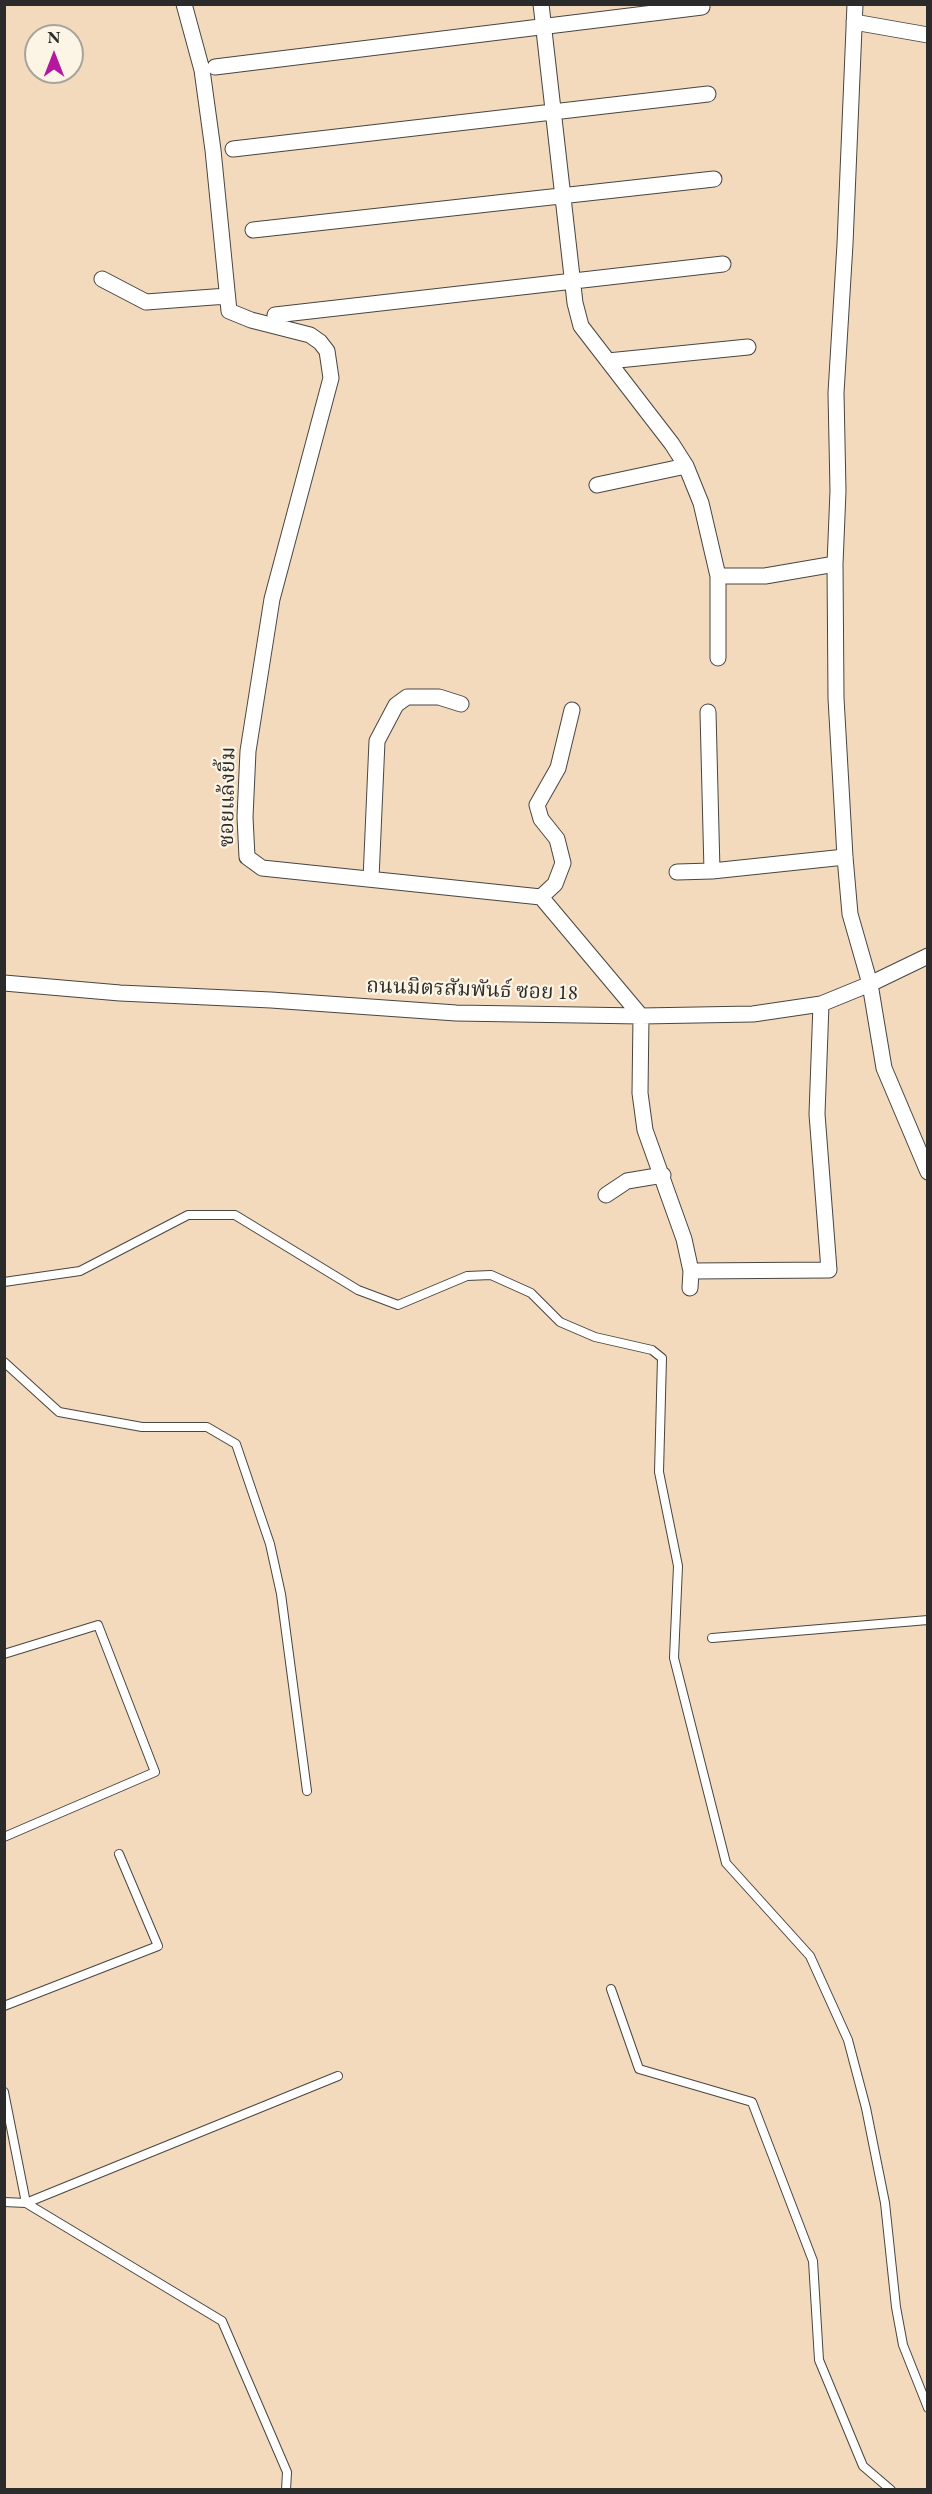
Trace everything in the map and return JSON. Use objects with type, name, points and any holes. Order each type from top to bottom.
[{"type":"street","points":[[102,279],[146,302],[227,296],[213,150],[202,70],[184,4]]},
{"type":"street","points":[[541,4],[573,279],[581,326],[686,466],[701,503],[718,576],[718,658]]},
{"type":"street","points":[[855,4],[836,393],[837,698],[845,857],[850,914],[870,984],[885,1068],[927,1172]]},
{"type":"street","points":[[215,67],[702,8]]},
{"type":"street","points":[[854,22],[927,35]]},
{"type":"street","points":[[233,149],[708,94]]},
{"type":"street","points":[[253,231],[714,179]]},
{"type":"street","points":[[275,315],[573,279],[723,264]]},
{"type":"street","name":"ซอยแล้งยิ้ม","points":[[227,296],[229,311],[251,320],[310,335],[320,342],[327,351],[331,378],[272,599],[248,751],[245,817],[247,857],[262,868],[541,897]]},
{"type":"street","points":[[608,361],[748,347]]},
{"type":"street","points":[[597,485],[686,466]]},
{"type":"street","points":[[718,576],[765,576],[835,564]]},
{"type":"street","points":[[371,879],[377,741],[396,705],[407,697],[438,697],[461,704]]},
{"type":"street","points":[[572,710],[558,768],[537,805],[541,819],[557,839],[563,863],[555,884],[541,897],[641,1017],[640,1093],[645,1130],[684,1239],[691,1271],[690,1288]]},
{"type":"street","points":[[708,712],[712,871]]},
{"type":"street","points":[[677,872],[712,871],[845,857]]},
{"type":"street","name":"ถนนมิตรสัมพันธ์ ซอย 18","points":[[4,983],[120,993],[271,1000],[456,1013],[641,1017],[753,1014],[821,1004],[870,984],[927,956]]},
{"type":"street","points":[[691,1271],[829,1270],[817,1114],[821,1004]]},
{"type":"street","points":[[606,1195],[627,1181],[663,1176]]},
{"type":"lane","points":[[4,1282],[80,1271],[188,1215],[235,1215],[358,1290],[398,1305],[467,1276],[491,1275],[531,1293],[560,1322],[595,1337],[652,1350],[662,1358],[659,1472],[678,1566],[674,1658],[726,1863],[810,1956],[848,2040],[866,2108],[885,2203],[896,2307],[903,2345],[927,2408]]},
{"type":"lane","points":[[4,1362],[59,1412],[142,1427],[207,1427],[236,1444],[270,1544],[281,1594],[307,1791]]},
{"type":"lane","points":[[712,1638],[927,1620]]},
{"type":"lane","points":[[4,1654],[98,1625],[155,1772],[4,1837]]},
{"type":"lane","points":[[4,2006],[158,1946],[118,1854]]},
{"type":"lane","points":[[611,1989],[639,2069],[752,2102],[813,2261],[819,2360],[863,2466],[891,2490]]},
{"type":"lane","points":[[4,2202],[26,2203],[338,2076]]},
{"type":"lane","points":[[4,2092],[26,2203],[222,2321],[287,2472],[286,2490]]}]
